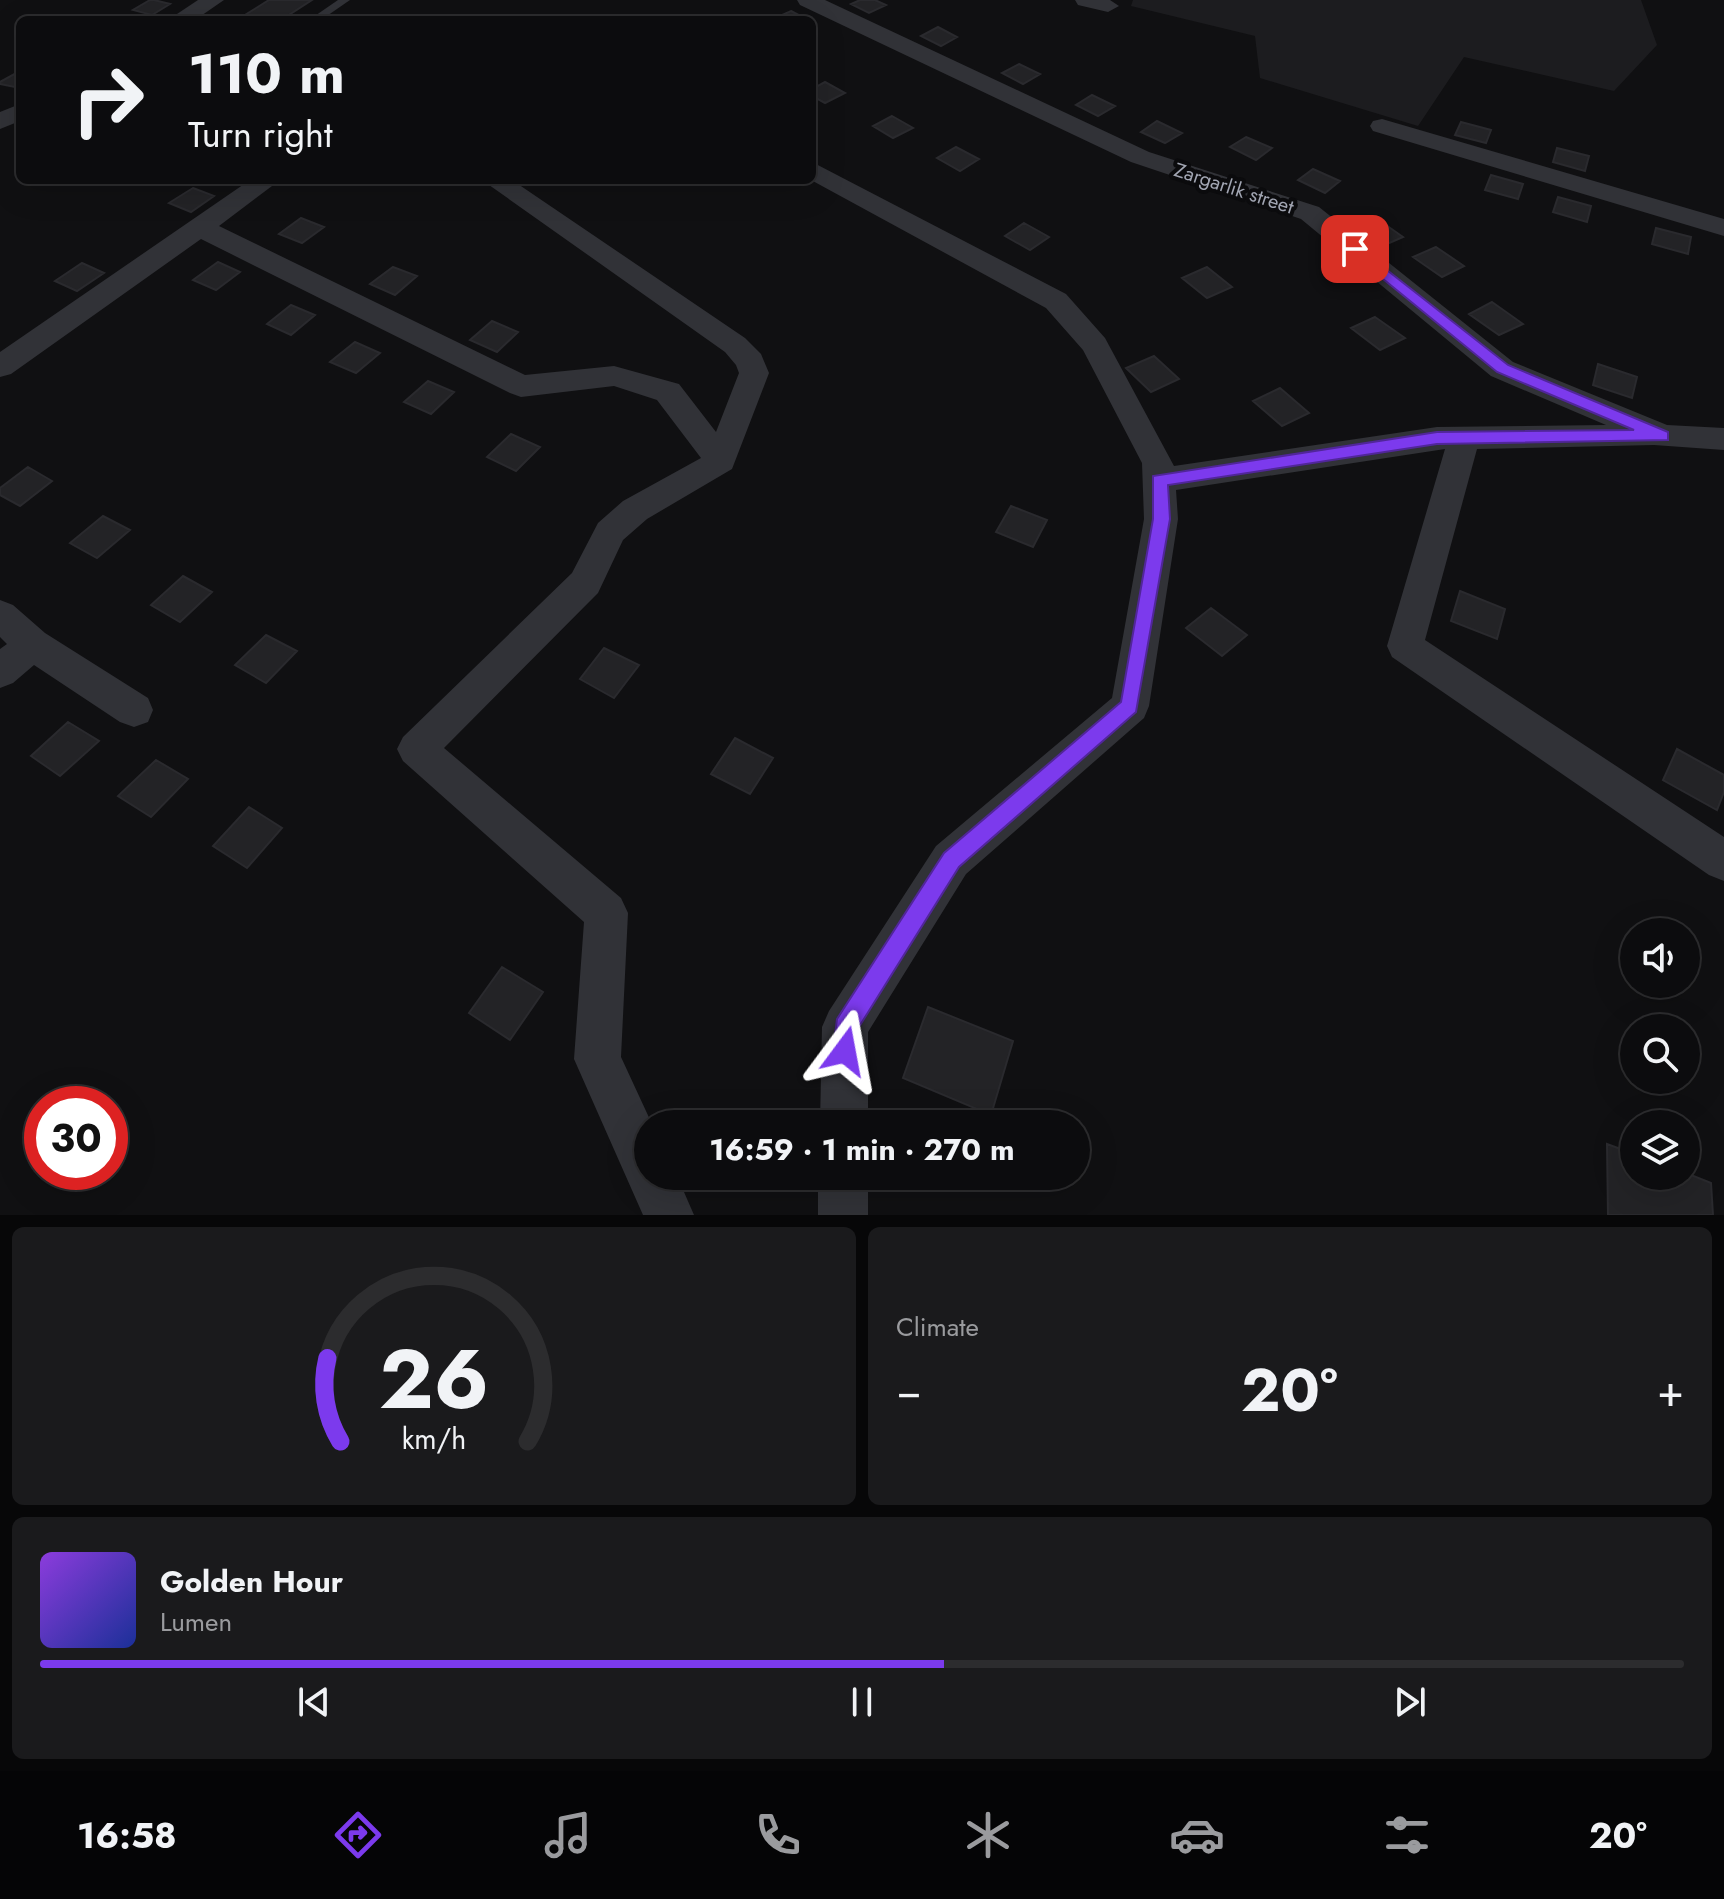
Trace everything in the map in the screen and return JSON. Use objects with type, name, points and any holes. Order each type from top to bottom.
[{"type":"street","points":[[186,16],[213,0]]},
{"type":"street","name":"Zargarlik street","points":[[808,0],[1140,157],[1310,213],[1502,369],[1663,436],[1724,439]]},
{"type":"street","points":[[1086,0],[1108,6]]},
{"type":"street","points":[[1382,126],[1724,228]]},
{"type":"street","points":[[816,172],[1056,301],[1095,345],[1158,463],[1161,519],[1130,706],[951,860],[845,1027],[844,1110]]},
{"type":"street","points":[[0,367],[261,184]]},
{"type":"street","points":[[501,184],[735,345],[750,361],[754,373],[721,461],[635,510],[610,532],[585,583],[417,749],[606,913],[597,1059],[634,1140]]},
{"type":"street","points":[[199,227],[521,386],[614,376],[668,392],[721,461]]},
{"type":"street","points":[[1159,480],[1437,438],[1663,436]]},
{"type":"street","points":[[1464,438],[1405,646],[1724,861]]},
{"type":"street","points":[[0,615],[32,644],[134,710]]},
{"type":"street","points":[[0,672],[32,644]]},
{"type":"street","points":[[657,1190],[669,1215]]},
{"type":"street","points":[[843,1190],[843,1215]]},
{"type":"lane","points":[[320,16],[345,0]]},
{"type":"shaded area","points":[[1133,0],[1641,0],[1657,45],[1614,91],[1464,57],[1418,126],[1260,78],[1255,36],[1131,6]]},
{"type":"building","points":[[150,0],[170,4],[152,15],[133,10]]},
{"type":"building","points":[[269,0],[312,0],[287,16],[243,16]]},
{"type":"building","points":[[860,0],[875,0],[886,5],[869,13],[851,4]]},
{"type":"building","points":[[791,11],[800,16],[780,16]]},
{"type":"building","points":[[938,27],[957,37],[941,46],[921,36]]},
{"type":"building","points":[[1019,64],[1040,74],[1023,84],[1002,73]]},
{"type":"building","points":[[16,73],[16,87],[0,82]]},
{"type":"building","points":[[825,82],[845,93],[825,103],[816,98],[816,87]]},
{"type":"building","points":[[1092,95],[1115,106],[1098,116],[1076,105]]},
{"type":"building","points":[[892,116],[913,128],[893,138],[873,126]]},
{"type":"building","points":[[1157,121],[1182,133],[1165,143],[1141,132]]},
{"type":"building","points":[[1461,122],[1491,130],[1486,143],[1455,135]]},
{"type":"building","points":[[1246,137],[1272,148],[1256,160],[1230,147]]},
{"type":"building","points":[[956,147],[979,159],[960,171],[937,158]]},
{"type":"building","points":[[1557,148],[1589,156],[1585,171],[1553,162]]},
{"type":"building","points":[[1313,169],[1340,181],[1325,193],[1298,180]]},
{"type":"building","points":[[1491,175],[1523,184],[1518,199],[1485,190]]},
{"type":"building","points":[[193,188],[214,196],[191,212],[169,203]]},
{"type":"building","points":[[1558,197],[1591,206],[1587,222],[1553,212]]},
{"type":"building","points":[[301,218],[324,227],[302,243],[279,234]]},
{"type":"building","points":[[1376,218],[1403,237],[1380,247],[1353,228]]},
{"type":"building","points":[[1024,223],[1049,237],[1030,250],[1005,236]]},
{"type":"building","points":[[1656,228],[1691,237],[1688,254],[1652,244]]},
{"type":"building","points":[[1436,247],[1464,266],[1442,277],[1413,257]]},
{"type":"building","points":[[218,262],[240,272],[216,290],[193,280]]},
{"type":"building","points":[[82,263],[104,273],[77,291],[55,281]]},
{"type":"building","points":[[393,267],[417,276],[395,295],[370,284]]},
{"type":"building","points":[[1207,267],[1232,287],[1207,298],[1182,278]]},
{"type":"building","points":[[1492,302],[1523,324],[1499,335],[1469,314]]},
{"type":"building","points":[[291,305],[315,315],[291,335],[267,324]]},
{"type":"building","points":[[1375,317],[1405,338],[1380,350],[1351,328]]},
{"type":"building","points":[[492,321],[518,332],[497,352],[470,340]]},
{"type":"building","points":[[355,342],[380,353],[356,373],[330,362]]},
{"type":"building","points":[[1154,356],[1179,379],[1151,392],[1126,368]]},
{"type":"building","points":[[1598,364],[1637,377],[1632,398],[1593,385]]},
{"type":"building","points":[[428,381],[454,392],[431,414],[404,402]]},
{"type":"building","points":[[1280,388],[1309,413],[1282,426],[1253,401]]},
{"type":"building","points":[[511,434],[540,447],[516,471],[487,457]]},
{"type":"building","points":[[28,467],[52,481],[20,506],[0,495],[0,488]]},
{"type":"building","points":[[1011,506],[1047,520],[1033,547],[996,532]]},
{"type":"building","points":[[103,516],[130,530],[97,558],[70,543]]},
{"type":"building","points":[[183,576],[212,592],[180,622],[151,605]]},
{"type":"building","points":[[1460,591],[1505,609],[1497,639],[1451,621]]},
{"type":"building","points":[[1211,608],[1247,635],[1222,656],[1186,628]]},
{"type":"building","points":[[266,635],[297,651],[266,683],[235,665]]},
{"type":"building","points":[[604,648],[639,665],[614,698],[580,679]]},
{"type":"building","points":[[68,722],[99,741],[60,776],[31,756]]},
{"type":"building","points":[[735,738],[773,758],[750,794],[711,774]]},
{"type":"building","points":[[1677,749],[1724,775],[1724,792],[1717,810],[1663,780]]},
{"type":"building","points":[[156,760],[188,779],[151,817],[118,796]]},
{"type":"building","points":[[249,807],[282,828],[247,868],[213,846]]},
{"type":"building","points":[[502,967],[543,992],[510,1040],[469,1013]]},
{"type":"building","points":[[928,1007],[1013,1041],[992,1110],[979,1110],[903,1078]]},
{"type":"building","points":[[1607,1144],[1620,1149],[1620,1190],[1700,1190],[1700,1179],[1711,1183],[1713,1215],[1608,1215]]},
{"type":"route","points":[[845,1051],[845,1027],[951,860],[1130,706],[1161,519],[1159,480],[1437,438],[1663,436],[1502,369],[1355,249]]}]
